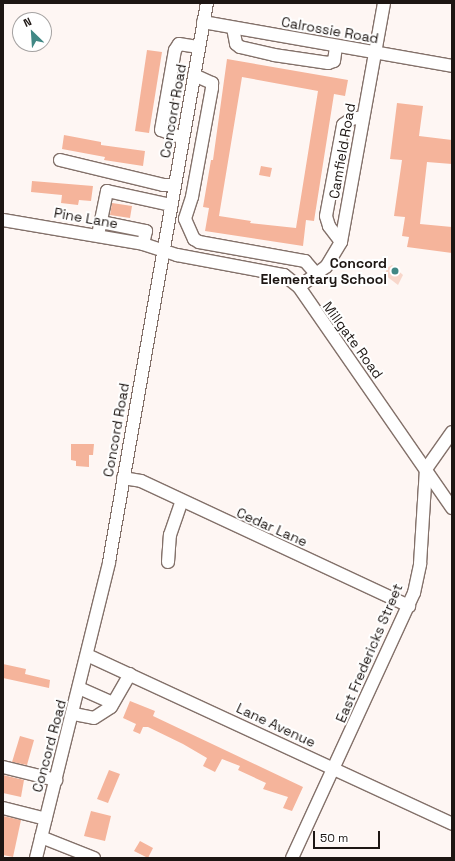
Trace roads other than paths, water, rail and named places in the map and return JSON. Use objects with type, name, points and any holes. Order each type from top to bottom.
[{"type":"street","name":"Concord Road","points":[[36,858],[74,714],[109,562],[207,3]]},
{"type":"street","name":"Camfield Road","points":[[299,287],[326,267],[341,242],[384,3]]},
{"type":"street","name":"Calrossie Road","points":[[203,22],[336,47],[452,66]]},
{"type":"street","points":[[233,28],[236,44],[240,47],[274,55],[328,63],[334,61],[336,47]]},
{"type":"street","points":[[183,138],[161,130],[174,57],[178,44],[199,47]]},
{"type":"street","points":[[194,75],[212,83],[212,88],[192,196],[186,213],[186,227],[198,242],[306,261],[317,275]]},
{"type":"street","points":[[341,242],[329,226],[326,216],[343,125],[351,119],[363,117]]},
{"type":"street","points":[[60,160],[163,185],[175,184]]},
{"type":"street","points":[[98,235],[107,191],[186,213]]},
{"type":"street","name":"Pine Lane","points":[[3,220],[98,235],[143,244],[163,250]]},
{"type":"street","points":[[101,222],[146,231],[143,244]]},
{"type":"street","name":"Millgate Road","points":[[163,250],[178,255],[284,275],[299,287],[452,508]]},
{"type":"street","points":[[426,469],[452,432]]},
{"type":"street","name":"East Fredericks Street","points":[[292,858],[335,769],[408,606],[420,564],[426,469]]},
{"type":"street","name":"Cedar Lane","points":[[123,478],[141,481],[408,606]]},
{"type":"street","points":[[168,562],[170,535],[182,501]]},
{"type":"street","name":"Lane Avenue","points":[[87,654],[452,824]]},
{"type":"street","points":[[74,714],[94,718],[113,703],[130,674]]},
{"type":"street","points":[[79,688],[113,703]]},
{"type":"street","points":[[3,767],[56,780]]},
{"type":"street","points":[[3,808],[46,819]]},
{"type":"street","points":[[41,836],[94,858]]},
{"type":"place","name":"Concord Elementary School","points":[[395,271]]}]
